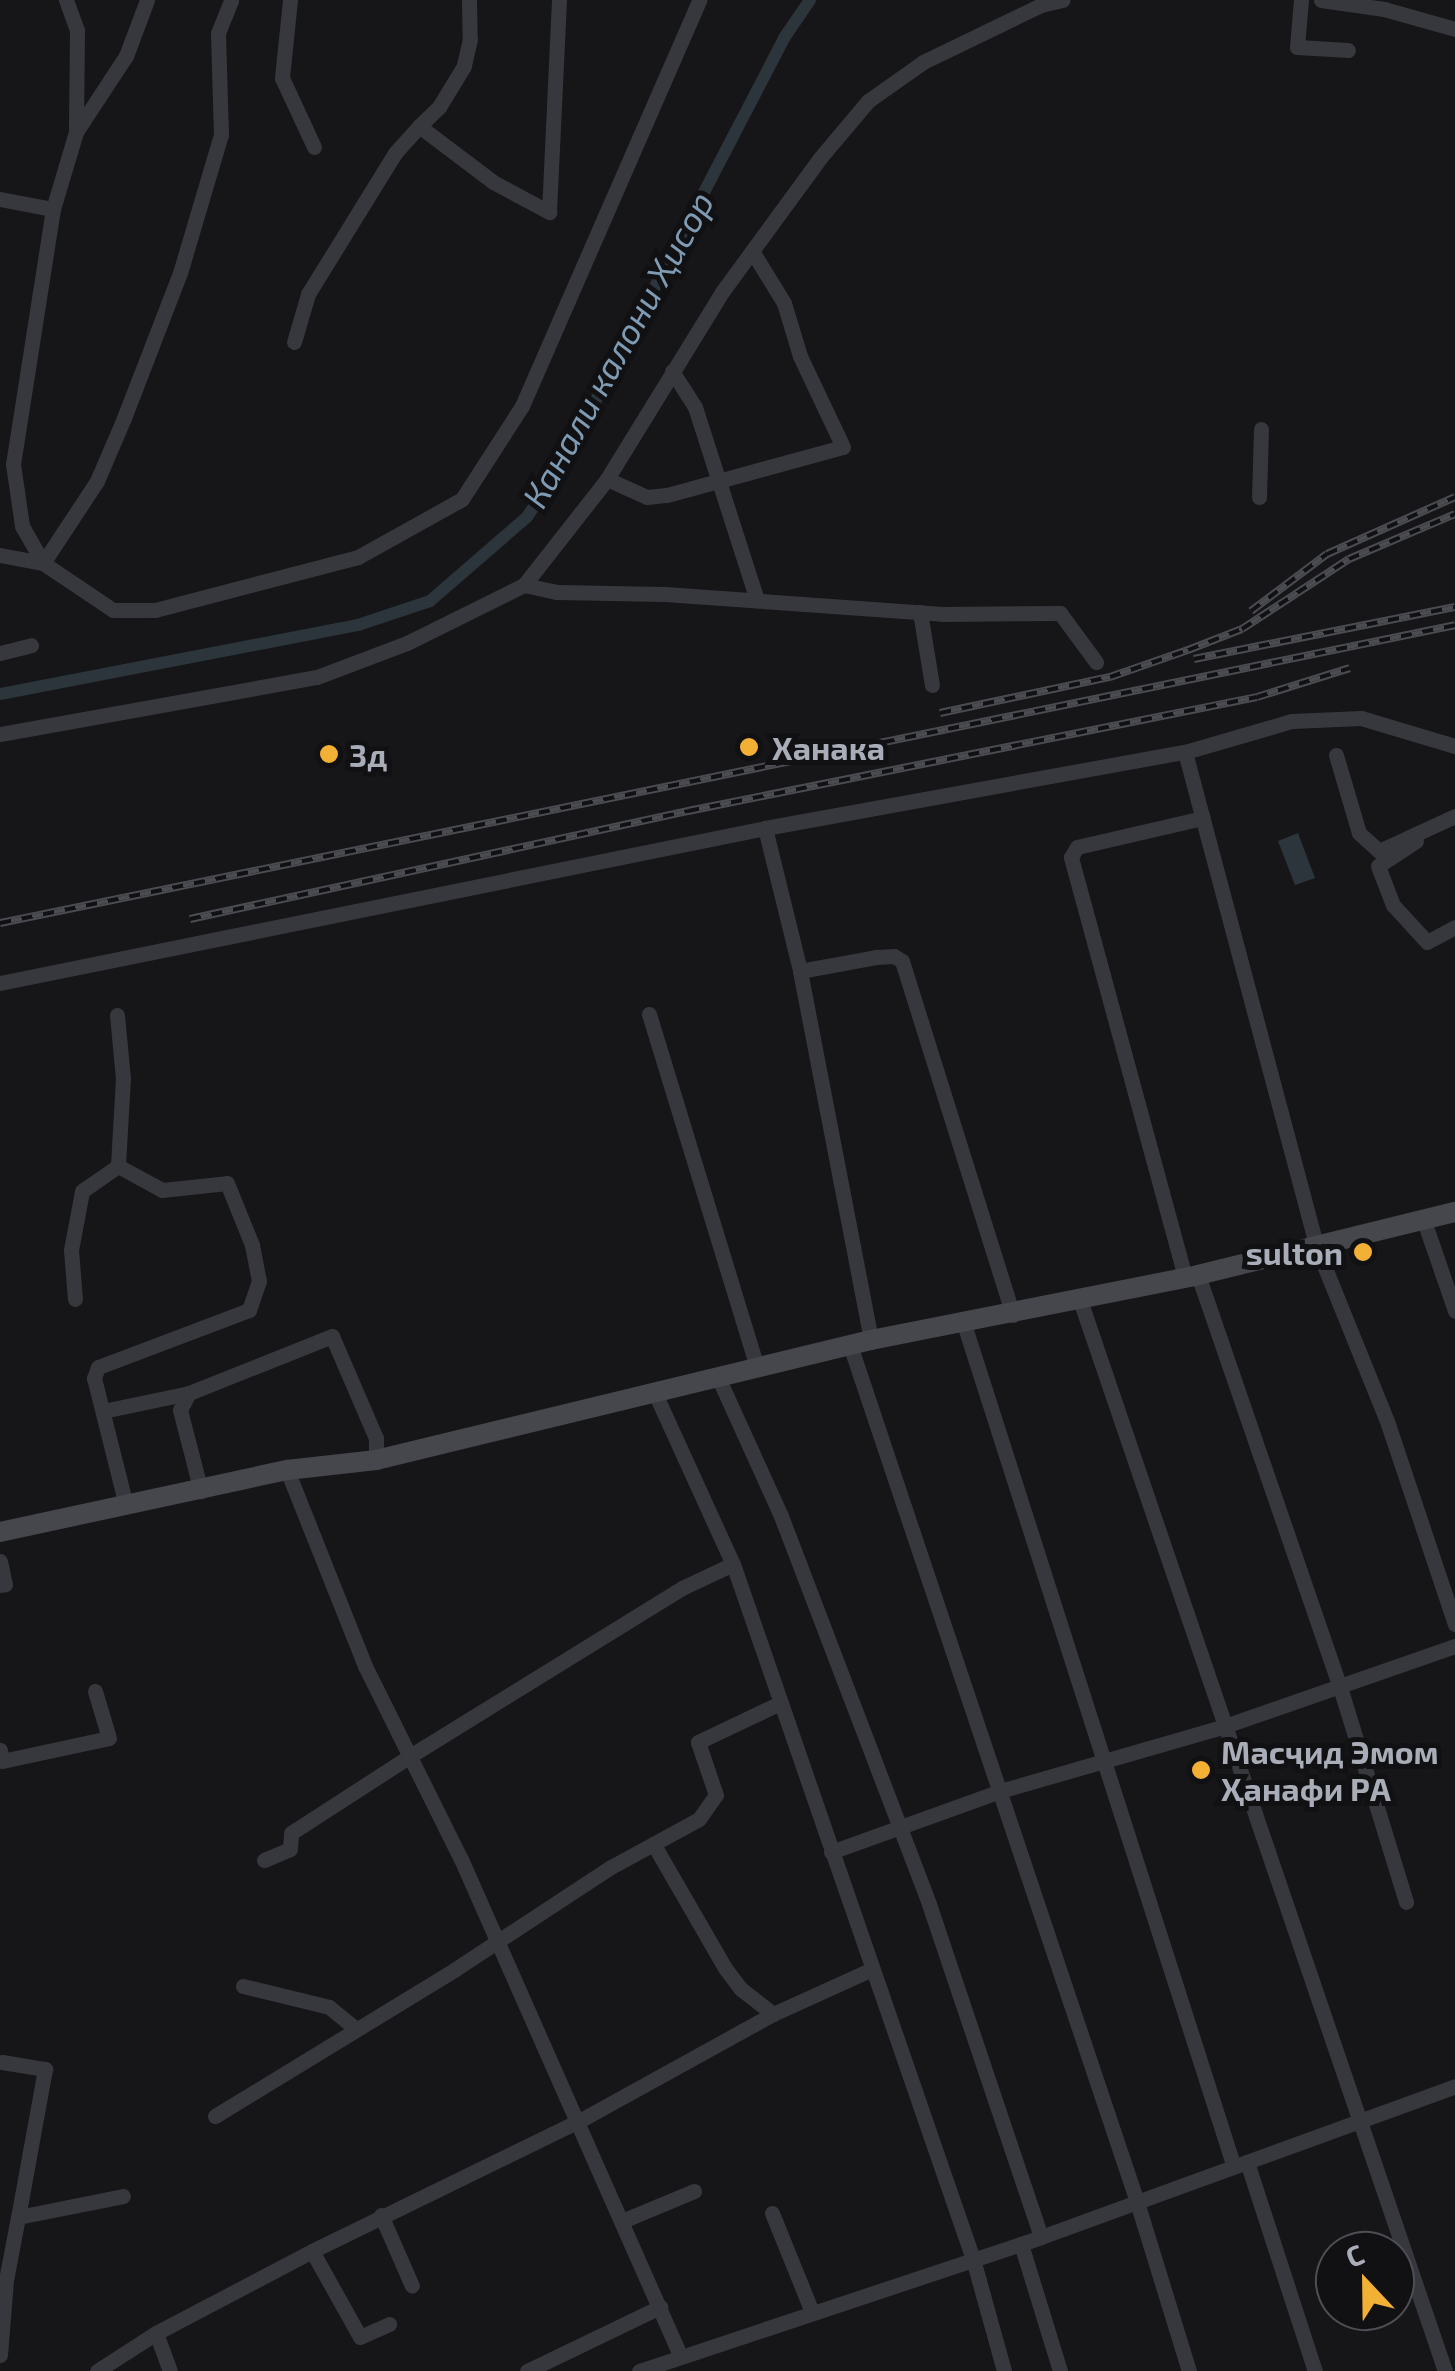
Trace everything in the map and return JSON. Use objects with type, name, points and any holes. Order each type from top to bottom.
[{"type":"street","points":[[43,562],[22,526],[6,462],[53,209],[76,132],[77,30],[66,0]]},
{"type":"street","points":[[76,132],[126,56],[147,0]]},
{"type":"street","points":[[43,562],[96,481],[180,273],[221,135],[218,33],[231,0]]},
{"type":"street","points":[[290,0],[282,78],[314,147]]},
{"type":"street","points":[[294,342],[308,294],[395,153],[439,107],[464,66],[470,39],[470,0]]},
{"type":"street","points":[[419,126],[493,182],[549,212],[559,0]]},
{"type":"street","points":[[0,554],[43,562],[113,610],[155,610],[358,557],[462,498],[522,406],[698,0]]},
{"type":"street","points":[[0,734],[317,677],[407,643],[524,586],[608,479],[672,371],[752,250],[868,101],[922,62],[1041,5],[1062,0]]},
{"type":"street","points":[[1301,0],[1298,47],[1348,50]]},
{"type":"street","points":[[1321,0],[1384,9],[1455,30]]},
{"type":"street","points":[[0,199],[53,209]]},
{"type":"street","points":[[608,479],[646,497],[844,447],[800,356],[784,302],[752,250]]},
{"type":"street","points":[[672,371],[696,407],[758,600]]},
{"type":"street","points":[[1258,497],[1260,429]]},
{"type":"street","points":[[524,586],[556,592],[758,600],[920,612],[1060,613],[1096,662]]},
{"type":"street","points":[[920,612],[932,685]]},
{"type":"street","points":[[0,653],[31,646]]},
{"type":"street","points":[[0,983],[765,828],[1184,752],[1292,721],[1361,718],[1455,746]]},
{"type":"street","points":[[1184,752],[1316,1248],[1388,1424],[1455,1624]]},
{"type":"street","points":[[1336,754],[1359,832],[1379,851],[1455,816]]},
{"type":"street","points":[[1203,818],[1077,847],[1071,857],[1192,1276],[1339,1684],[1406,1902]]},
{"type":"street","points":[[765,828],[800,971],[860,1343],[1189,2371]]},
{"type":"street","points":[[1419,832],[1415,844],[1378,866],[1393,905],[1415,934],[1427,942],[1455,927]]},
{"type":"street","points":[[800,971],[876,957],[894,956],[902,961],[1013,1314]]},
{"type":"street","points":[[650,1014],[757,1368]]},
{"type":"street","points":[[117,1016],[122,1078],[118,1166]]},
{"type":"street","points":[[75,1299],[70,1250],[82,1192],[118,1166]]},
{"type":"street","points":[[118,1166],[162,1190],[227,1183],[252,1245],[260,1281],[249,1310],[98,1366],[94,1378],[125,1502]]},
{"type":"street","points":[[0,1532],[287,1470],[376,1460],[860,1343],[1192,1276],[1455,1212]]},
{"type":"street","points":[[1423,1218],[1455,1311]]},
{"type":"street","points":[[1080,1300],[1153,1505],[1222,1728],[1362,2119],[1444,2371]]},
{"type":"street","points":[[964,1320],[1100,1760],[1315,2371]]},
{"type":"street","points":[[103,1411],[189,1393],[266,1358],[332,1336],[376,1438],[376,1460]]},
{"type":"street","points":[[718,1377],[781,1516],[900,1828],[1041,2238]]},
{"type":"street","points":[[654,1391],[734,1564],[778,1704],[973,2259],[1004,2371]]},
{"type":"street","points":[[189,1393],[180,1410],[201,1491]]},
{"type":"street","points":[[287,1470],[365,1666],[579,2121],[680,2355]]},
{"type":"street","points":[[0,1561],[5,1584],[0,1585]]},
{"type":"street","points":[[264,1860],[290,1849],[290,1832],[410,1756],[682,1588],[734,1564]]},
{"type":"street","points":[[831,1852],[1000,1790],[1222,1728],[1455,1646]]},
{"type":"street","points":[[1,1758],[109,1738],[94,1691]]},
{"type":"street","points":[[216,2116],[611,1866],[700,1820],[714,1802],[714,1784],[698,1742],[778,1704]]},
{"type":"street","points":[[654,1845],[714,1952],[741,1989],[773,2014]]},
{"type":"street","points":[[97,2371],[156,2333],[312,2251],[579,2121],[773,2014],[872,1970]]},
{"type":"street","points":[[243,1986],[328,2007],[355,2028]]},
{"type":"street","points":[[0,2355],[6,2280],[45,2070],[2,2062]]},
{"type":"street","points":[[639,2371],[1041,2238],[1455,2086]]},
{"type":"street","points":[[622,2221],[694,2191]]},
{"type":"street","points":[[18,2217],[124,2196]]},
{"type":"street","points":[[772,2213],[812,2312]]},
{"type":"street","points":[[381,2216],[412,2286]]},
{"type":"street","points":[[1021,2244],[1060,2371]]},
{"type":"street","points":[[312,2251],[360,2337],[389,2324]]},
{"type":"street","points":[[527,2371],[660,2307]]},
{"type":"street","points":[[156,2333],[170,2371]]},
{"type":"shaded area","points":[[1298,833],[1315,878],[1295,885],[1278,841]]},
{"type":"waterway","name":"Канали калони Ҳисор","points":[[0,694],[358,625],[430,601],[527,517],[562,465],[784,38],[810,0]]},
{"type":"railway","points":[[1251,611],[1327,554],[1455,497]]},
{"type":"railway","points":[[940,713],[1110,677],[1188,650],[1242,629],[1349,559],[1455,514]]},
{"type":"railway","points":[[1194,659],[1455,607]]},
{"type":"railway","points":[[0,923],[1455,625]]},
{"type":"railway","points":[[190,919],[688,811],[1257,697],[1350,668]]},
{"type":"place","name":"Ханака","points":[[749,747]]},
{"type":"place","name":"3д","points":[[329,754]]},
{"type":"place","name":"sulton","points":[[1363,1252]]},
{"type":"place","name":"Масҷид Эмом Ҳанафи РА","points":[[1201,1770]]}]
